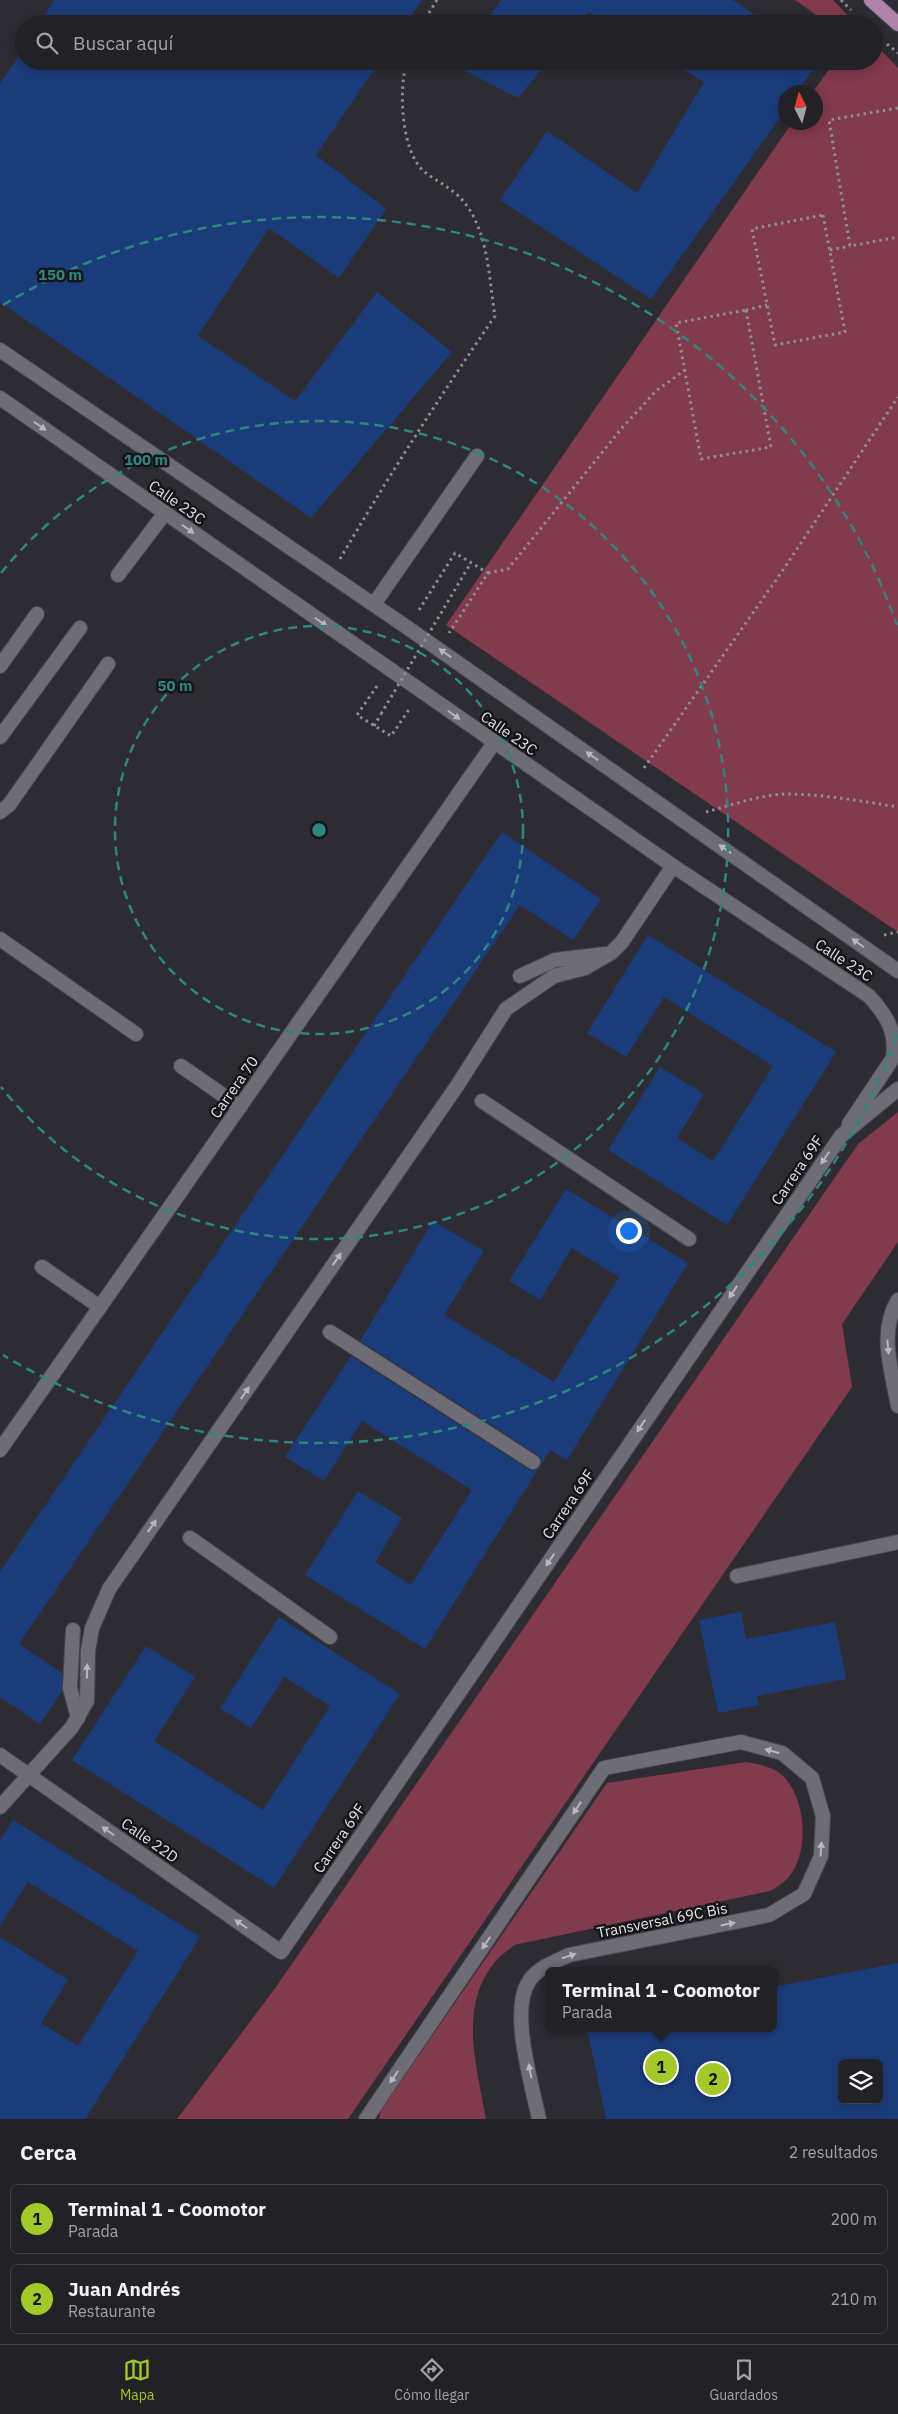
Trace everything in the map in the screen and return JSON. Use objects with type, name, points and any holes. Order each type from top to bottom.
[{"type":"highway","points":[[871,0],[898,24]]},
{"type":"street","name":"Calle 23C","points":[[0,350],[331,574],[898,970]]},
{"type":"street","name":"Calle 23C","points":[[0,398],[494,743],[673,866],[869,996],[885,1014],[892,1030],[895,1045],[893,1058],[841,1136]]},
{"type":"street","points":[[374,604],[477,456]]},
{"type":"street","points":[[118,575],[165,513]]},
{"type":"street","points":[[0,666],[37,614]]},
{"type":"street","points":[[0,737],[80,628]]},
{"type":"street","points":[[0,812],[9,806],[108,664]]},
{"type":"street","name":"Carrera 70","points":[[0,1450],[494,743]]},
{"type":"street","points":[[0,1807],[78,1718],[86,1701],[88,1651],[92,1628],[109,1589],[457,1086],[503,1013],[514,1003],[554,976],[585,968],[611,953],[622,942],[673,866]]},
{"type":"street","points":[[0,939],[136,1034]]},
{"type":"street","points":[[520,976],[555,960],[611,953]]},
{"type":"street","points":[[181,1066],[240,1107]]},
{"type":"street","name":"Carrera 69F","points":[[281,1952],[841,1136],[898,1089]]},
{"type":"street","points":[[482,1101],[689,1239]]},
{"type":"street","points":[[42,1267],[100,1307]]},
{"type":"street","points":[[898,1300],[891,1312],[887,1338],[898,1406]]},
{"type":"street","points":[[330,1332],[533,1462]]},
{"type":"street","points":[[190,1538],[330,1637]]},
{"type":"street","points":[[737,1576],[898,1542]]},
{"type":"street","points":[[73,1630],[70,1688],[78,1718]]},
{"type":"street","name":"Transversal 69C Bis","points":[[366,2119],[604,1768],[740,1742],[782,1753],[812,1778],[823,1816],[821,1856],[804,1894],[769,1916],[569,1955],[546,1966],[528,1981],[522,1996],[520,2017],[539,2119]]},
{"type":"street","name":"Calle 22D","points":[[0,1755],[281,1952]]},
{"type":"path","points":[[428,15],[437,0]]},
{"type":"path","points":[[331,574],[426,419],[495,316],[481,231],[467,205],[446,184],[424,172],[412,158],[402,114],[406,70]]},
{"type":"path","points":[[850,246],[829,120],[898,108]]},
{"type":"path","points":[[823,215],[846,332],[775,345],[767,305],[752,229],[823,215]]},
{"type":"path","points":[[830,250],[898,237]]},
{"type":"path","points":[[746,310],[771,447],[701,460],[676,322],[767,305]]},
{"type":"path","points":[[408,628],[455,553],[470,564],[488,573],[508,569],[621,429],[657,390],[685,370]]},
{"type":"path","points":[[632,784],[783,570],[898,397]]},
{"type":"path","points":[[374,726],[470,564]]},
{"type":"path","points":[[439,649],[488,573]]},
{"type":"path","points":[[371,696],[358,715],[374,726],[391,736],[404,717]]},
{"type":"path","points":[[681,819],[746,801],[785,794],[842,798],[898,807]]},
{"type":"shaded area","points":[[795,0],[833,0],[847,15],[816,15]]},
{"type":"shaded area","points":[[883,52],[898,68],[898,932],[446,625],[787,130],[823,130],[823,85],[818,85],[829,70],[883,70]]},
{"type":"shaded area","points":[[898,1112],[898,1242],[842,1324],[852,1387],[348,2119],[177,2119],[276,1987],[858,1144]]},
{"type":"shaded area","points":[[746,1762],[766,1766],[776,1771],[792,1787],[797,1800],[803,1828],[802,1843],[794,1870],[786,1880],[770,1891],[514,1945],[494,1963],[483,1981],[476,1999],[473,2039],[486,2119],[379,2119],[381,2110],[607,1783]]},
{"type":"building","points":[[54,0],[422,0],[412,15],[45,15]]},
{"type":"building","points":[[501,0],[733,0],[755,15],[594,15],[589,12],[586,15],[490,15]]},
{"type":"building","points":[[15,62],[15,70],[374,70],[316,155],[386,209],[339,278],[269,228],[198,336],[295,401],[377,292],[452,352],[311,518],[0,302],[0,84]]},
{"type":"building","points":[[464,70],[541,70],[518,98]]},
{"type":"building","points":[[685,70],[813,70],[802,85],[778,85],[778,120],[651,299],[500,200],[547,131],[637,193],[704,82]]},
{"type":"building","points":[[502,832],[601,899],[573,940],[520,905],[19,1644],[62,1673],[62,1691],[40,1724],[0,1697],[0,1572]]},
{"type":"building","points":[[648,935],[836,1052],[727,1225],[608,1150],[660,1067],[704,1094],[677,1138],[713,1161],[773,1066],[664,997],[626,1057],[587,1033]]},
{"type":"building","points":[[566,1189],[688,1263],[567,1460],[550,1450],[541,1465],[541,1458],[538,1455],[360,1341],[433,1221],[484,1251],[444,1315],[554,1382],[619,1277],[572,1248],[540,1300],[509,1281]]},
{"type":"building","points":[[351,1356],[528,1469],[533,1471],[539,1468],[425,1649],[305,1575],[358,1491],[402,1518],[375,1562],[411,1585],[472,1490],[362,1421],[324,1481],[285,1457]]},
{"type":"building","points":[[741,1612],[746,1639],[835,1622],[846,1679],[757,1696],[759,1705],[718,1713],[699,1620]]},
{"type":"building","points":[[279,1617],[400,1694],[274,1888],[72,1760],[146,1646],[195,1677],[154,1741],[263,1810],[330,1706],[284,1677],[251,1728],[220,1708]]},
{"type":"building","points":[[13,1820],[200,1937],[85,2119],[0,2119],[0,1937],[68,1980],[41,2023],[78,2046],[138,1951],[28,1882],[0,1926],[0,1841]]},
{"type":"building","points":[[898,1963],[898,2119],[606,2119],[588,2032],[777,2032],[777,1986]]},
{"type":"place","name":"Terminal 1 - Coomotor","points":[[661,2067]]},
{"type":"place","name":"Juan Andrés","points":[[713,2079]]}]
